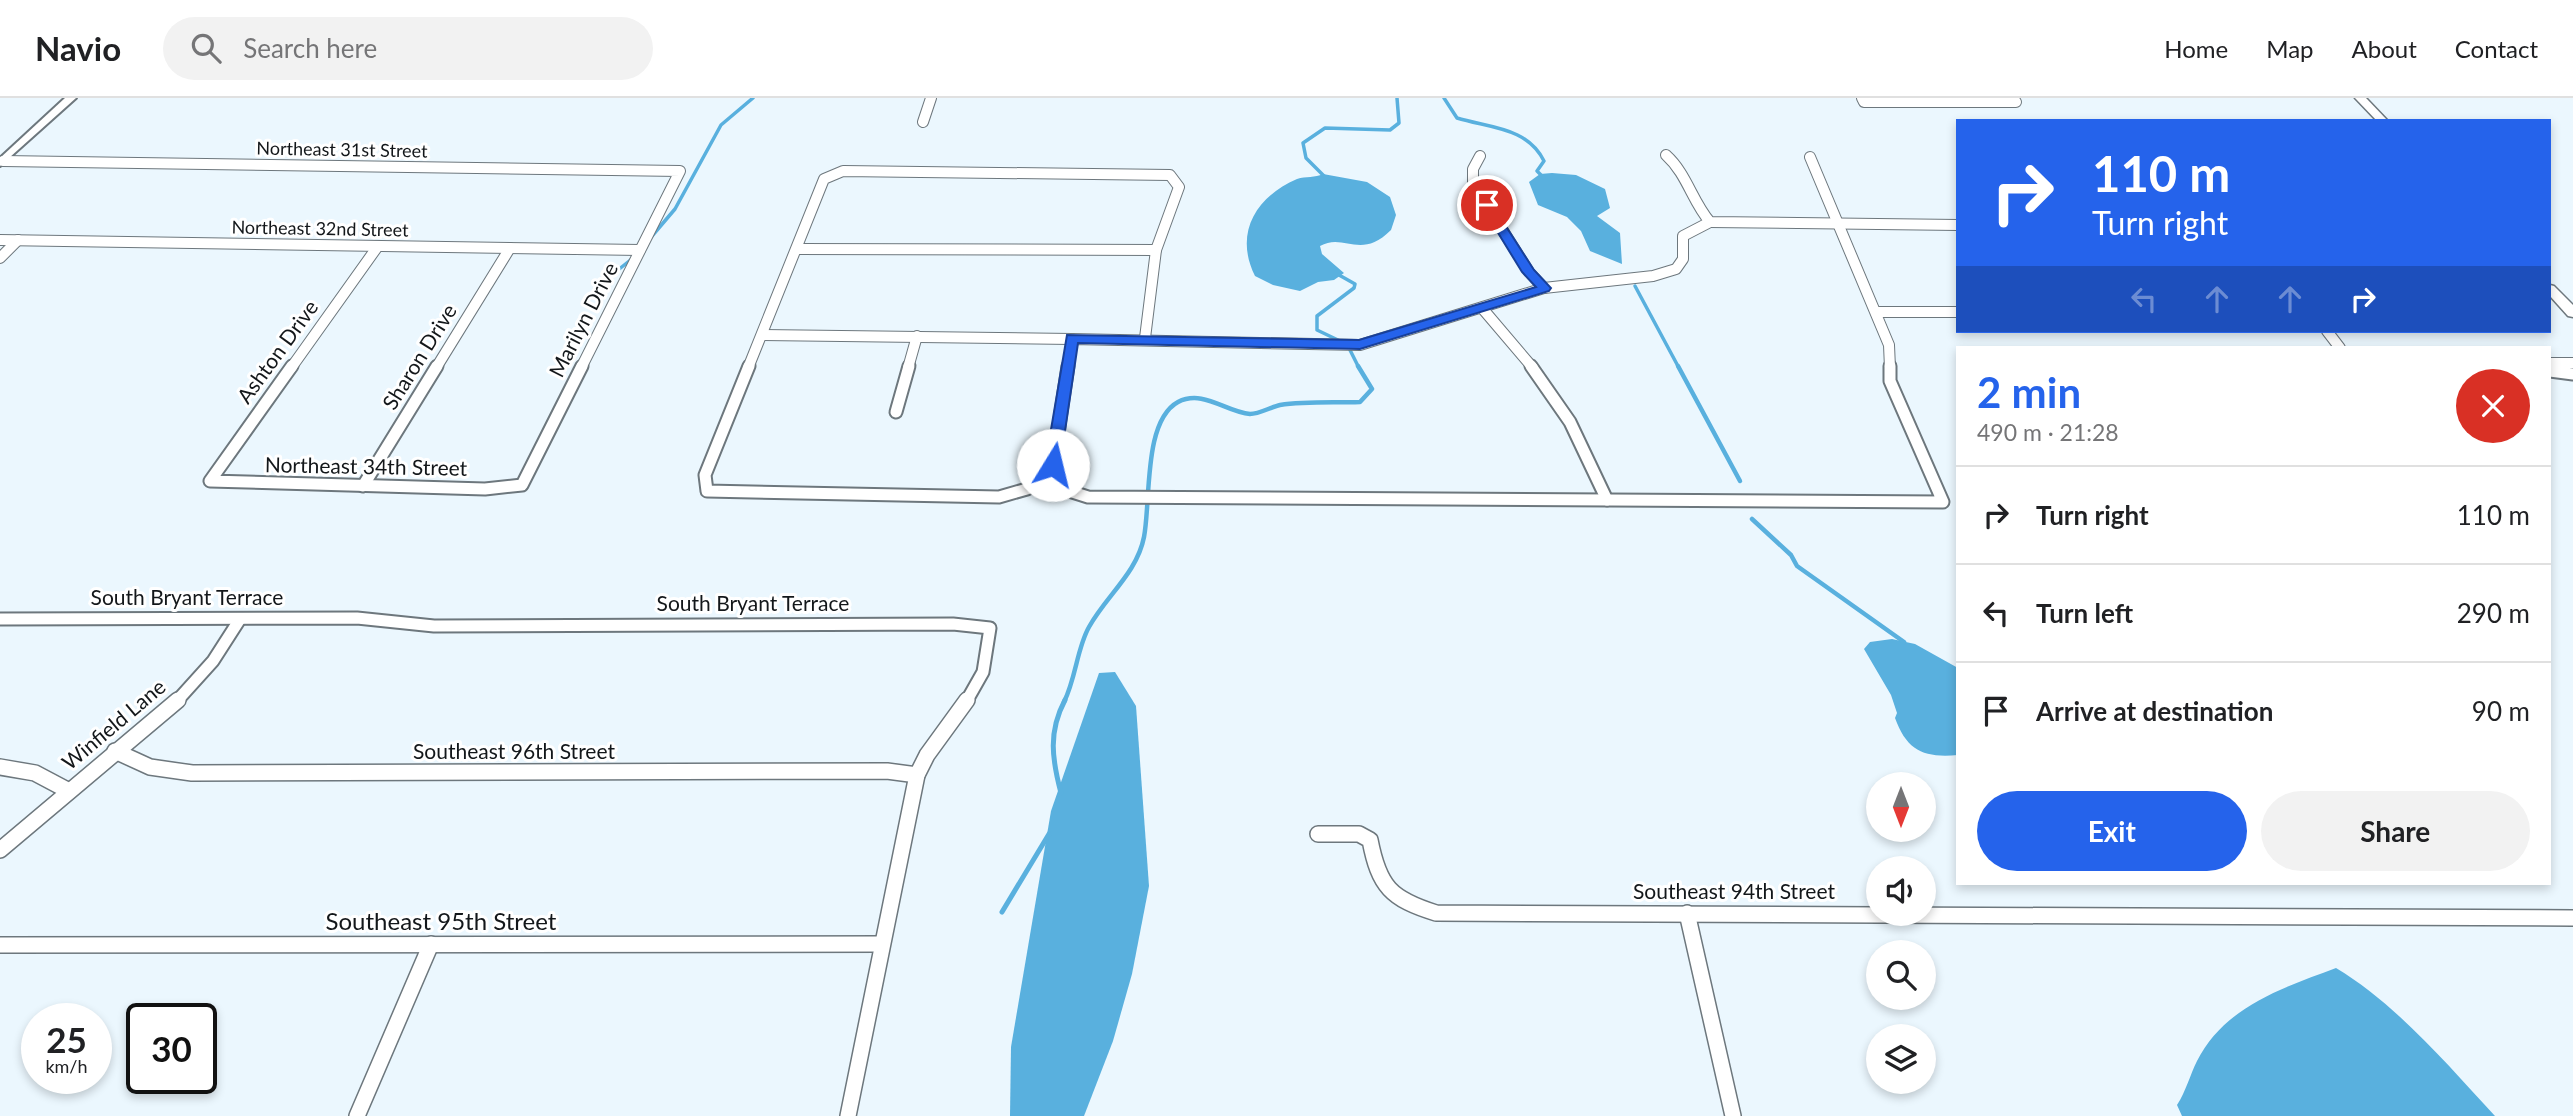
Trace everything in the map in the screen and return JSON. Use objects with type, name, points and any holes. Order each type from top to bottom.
[{"type":"main road","points":[[2360,98],[2381,119]]},
{"type":"main road","points":[[2551,290],[2573,313]]},
{"type":"street","points":[[1,162],[71,98]]},
{"type":"street","points":[[923,122],[931,98]]},
{"type":"street","points":[[1863,100],[2014,100]]},
{"type":"street","points":[[1666,155],[1682,168],[1690,195],[1710,222]]},
{"type":"street","points":[[1480,156],[1473,169],[1473,183],[1529,272],[1544,288]]},
{"type":"street","points":[[1048,477],[1066,490],[1088,497],[1943,502],[1890,381],[1889,345],[1810,157]]},
{"type":"street","name":"Northeast 31st Street","points":[[1,162],[680,171]]},
{"type":"street","name":"Marilyn Drive","points":[[522,485],[680,171]]},
{"type":"street","points":[[1072,338],[1053,465],[1048,477],[1027,489],[999,497],[707,491],[705,475],[824,179],[843,171],[1170,175],[1180,187],[1156,250],[1145,338]]},
{"type":"street","points":[[763,335],[1145,338],[1360,345],[1544,288],[1653,276],[1676,269],[1683,259],[1683,236],[1710,222],[1956,225]]},
{"type":"street","name":"Northeast 32nd Street","points":[[0,240],[640,250]]},
{"type":"street","points":[[0,258],[18,240]]},
{"type":"street","name":"Ashton Drive","points":[[210,481],[378,246]]},
{"type":"street","name":"Sharon Drive","points":[[363,486],[510,248]]},
{"type":"street","points":[[798,249],[1156,250]]},
{"type":"street","points":[[1482,308],[1526,355],[1563,409],[1596,471],[1607,500]]},
{"type":"street","points":[[1876,312],[1956,312]]},
{"type":"street","points":[[896,412],[916,336]]},
{"type":"street","points":[[2551,363],[2573,363]]},
{"type":"street","points":[[2551,371],[2573,374]]},
{"type":"street","name":"Northeast 34th Street","points":[[210,481],[485,489],[522,485]]},
{"type":"street","name":"South Bryant Terrace","points":[[0,620],[356,618],[434,626],[953,625],[990,628],[991,650],[981,682],[933,744],[917,775],[848,1116]]},
{"type":"street","name":"Winfield Lane","points":[[0,850],[192,686],[240,619]]},
{"type":"street","name":"Southeast 96th Street","points":[[115,751],[150,767],[192,773],[887,771],[917,775]]},
{"type":"street","points":[[0,767],[35,773],[69,791]]},
{"type":"street","name":"Southeast 94th Street","points":[[1318,834],[1359,834],[1370,840],[1380,882],[1390,893],[1410,905],[1436,913],[2573,918]]},
{"type":"street","points":[[1686,913],[1733,1116]]},
{"type":"street","points":[[357,1116],[431,944]]},
{"type":"street","name":"Southeast 95th Street","points":[[0,945],[882,944]]},
{"type":"water","points":[[1323,174],[1367,182],[1390,197],[1396,215],[1391,230],[1370,244],[1337,242],[1320,246],[1322,254],[1344,273],[1334,280],[1318,282],[1300,291],[1273,285],[1255,276],[1247,246],[1252,218],[1270,196],[1282,187],[1297,179]]},
{"type":"water","points":[[1540,174],[1576,175],[1605,189],[1610,208],[1597,216],[1620,233],[1622,264],[1590,251],[1581,231],[1567,217],[1538,205],[1529,182]]},
{"type":"water","points":[[1892,639],[1915,644],[1956,667],[1956,755],[1926,753],[1911,745],[1905,738],[1895,718],[1897,713],[1891,695],[1864,649],[1870,642]]},
{"type":"water","points":[[1115,672],[1136,706],[1149,886],[1132,974],[1113,1041],[1084,1116],[1010,1116],[1011,1047],[1051,811],[1099,673]]},
{"type":"water","points":[[2336,968],[2400,1017],[2495,1116],[2182,1116],[2177,1105],[2194,1066],[2223,1026],[2257,1001]]},
{"type":"waterway","points":[[652,236],[675,209],[721,125],[753,98]]},
{"type":"waterway","points":[[1324,176],[1306,158],[1303,143],[1325,128],[1390,130],[1399,123],[1397,98]]},
{"type":"waterway","points":[[1444,98],[1457,118],[1506,130],[1528,141],[1544,161],[1537,171],[1544,178]]},
{"type":"waterway","points":[[598,286],[633,258]]},
{"type":"waterway","points":[[1339,275],[1355,284],[1354,288],[1317,316],[1317,330],[1340,341]]},
{"type":"waterway","points":[[1635,286],[1679,368]]},
{"type":"waterway","points":[[1348,346],[1358,366]]},
{"type":"waterway","points":[[1064,702],[1089,627],[1128,573],[1140,550],[1146,522],[1150,463],[1159,426],[1167,412],[1178,402],[1196,398],[1250,414],[1280,405],[1360,402],[1372,389],[1358,366]]},
{"type":"waterway","points":[[1678,366],[1740,481]]},
{"type":"waterway","points":[[1752,519],[1791,555],[1797,566],[1904,642]]},
{"type":"waterway","points":[[1061,793],[1053,746],[1056,723],[1065,700]]},
{"type":"waterway","points":[[1002,912],[1049,834]]},
{"type":"route","points":[[1053,465],[1072,338],[1288,341],[1318,345],[1360,345],[1544,288],[1529,272],[1487,205]]}]
